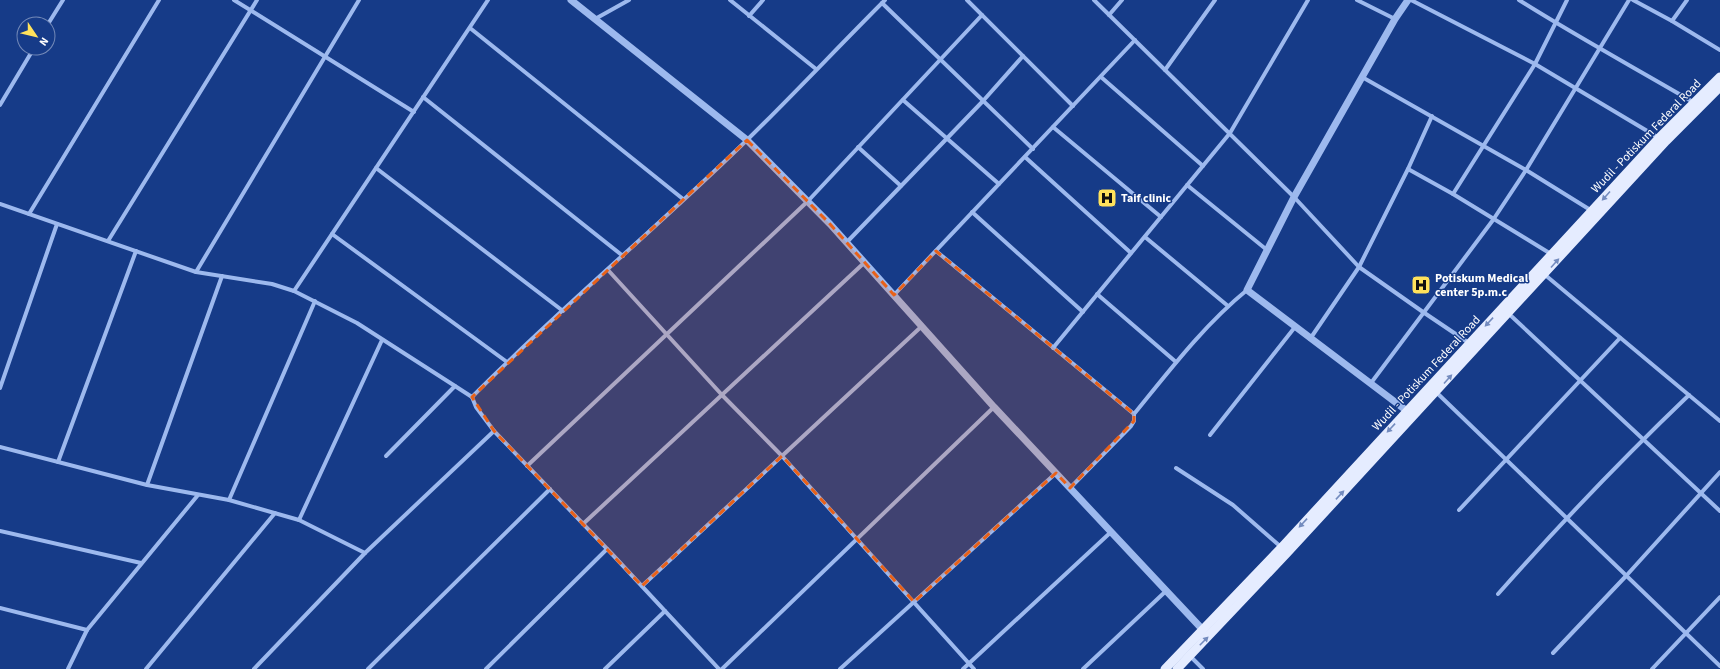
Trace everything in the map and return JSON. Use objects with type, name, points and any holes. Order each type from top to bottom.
[{"type":"main road","name":"Wudil - Potiskum Federal Road","points":[[1165,669],[1186,653],[1436,392],[1508,313],[1541,272],[1551,254],[1693,102],[1720,77]]},
{"type":"main road","name":"Wudil - Potiskum Federal Road","points":[[1177,669],[1186,653],[1203,630],[1284,550],[1407,411],[1470,343],[1720,87]]},
{"type":"street","points":[[53,16],[63,0]]},
{"type":"street","points":[[29,214],[159,0]]},
{"type":"street","points":[[234,0],[414,112]]},
{"type":"street","points":[[108,241],[257,0]]},
{"type":"street","points":[[196,272],[359,0]]},
{"type":"street","points":[[294,291],[488,0]]},
{"type":"street","points":[[571,0],[747,140],[847,242],[994,407],[1203,630]]},
{"type":"street","points":[[596,19],[629,0]]},
{"type":"street","points":[[730,0],[816,69]]},
{"type":"street","points":[[749,16],[763,0]]},
{"type":"street","points":[[967,0],[1073,106]]},
{"type":"street","points":[[1094,0],[1294,197],[1359,267],[1470,343]]},
{"type":"street","points":[[1109,15],[1122,0]]},
{"type":"street","points":[[1165,70],[1215,0]]},
{"type":"street","points":[[1053,348],[1230,133],[1308,0]]},
{"type":"street","points":[[1356,0],[1395,19]]},
{"type":"street","points":[[1070,488],[1131,426],[1134,421],[1134,414],[1176,362],[1228,306],[1247,290],[1294,197],[1395,19],[1409,0],[1535,64],[1659,138]]},
{"type":"street","points":[[1519,0],[1693,102]]},
{"type":"street","points":[[1453,194],[1535,64],[1567,0]]},
{"type":"street","points":[[1371,383],[1493,220],[1526,170],[1629,0]]},
{"type":"street","points":[[1633,0],[1672,21],[1720,50]]},
{"type":"street","points":[[1672,21],[1687,0]]},
{"type":"street","points":[[472,398],[507,362],[747,140],[883,2],[1032,149]]},
{"type":"street","points":[[527,466],[808,201],[982,15]]},
{"type":"street","points":[[470,28],[684,199]]},
{"type":"street","points":[[894,296],[1135,40]]},
{"type":"street","points":[[0,105],[29,56]]},
{"type":"street","points":[[847,242],[983,102],[1023,56]]},
{"type":"street","points":[[1101,77],[1202,166]]},
{"type":"street","points":[[1362,77],[1526,170],[1592,211]]},
{"type":"street","points":[[423,97],[623,256]]},
{"type":"street","points":[[903,100],[999,184]]},
{"type":"street","points":[[1310,339],[1359,267],[1432,116]]},
{"type":"street","points":[[1054,127],[1161,217]]},
{"type":"street","points":[[858,147],[901,186]]},
{"type":"street","points":[[1025,157],[1131,253]]},
{"type":"street","points":[[376,168],[563,311]]},
{"type":"street","points":[[1408,168],[1551,254]]},
{"type":"street","points":[[1187,185],[1267,250]]},
{"type":"street","points":[[0,204],[196,272],[272,284],[294,291],[357,323],[455,386],[472,398],[476,407],[494,431],[608,549],[719,669]]},
{"type":"street","points":[[972,212],[1083,312]]},
{"type":"street","points":[[0,388],[57,224]]},
{"type":"street","points":[[332,234],[507,362]]},
{"type":"street","points":[[1145,237],[1228,306]]},
{"type":"street","points":[[58,462],[136,251]]},
{"type":"street","points":[[936,251],[1134,414]]},
{"type":"street","points":[[583,524],[865,262]]},
{"type":"street","points":[[608,270],[722,395],[782,456],[974,669]]},
{"type":"street","points":[[1541,272],[1720,421]]},
{"type":"street","points":[[147,485],[222,276]]},
{"type":"street","points":[[1247,290],[1407,411]]},
{"type":"street","points":[[1097,294],[1176,362]]},
{"type":"street","points":[[229,500],[315,301]]},
{"type":"street","points":[[1508,313],[1720,511]]},
{"type":"street","points":[[642,586],[922,326]]},
{"type":"street","points":[[1210,435],[1295,327]]},
{"type":"street","points":[[1459,510],[1507,461],[1620,338]]},
{"type":"street","points":[[299,520],[382,340]]},
{"type":"street","points":[[386,456],[455,386]]},
{"type":"street","points":[[1436,392],[1720,666]]},
{"type":"street","points":[[1498,594],[1566,518],[1643,439],[1689,395]]},
{"type":"street","points":[[722,669],[994,407]]},
{"type":"street","points":[[254,669],[365,553],[494,431]]},
{"type":"street","points":[[0,448],[147,485],[229,500],[275,513],[299,520],[365,553]]},
{"type":"street","points":[[1176,468],[1233,505],[1284,550]]},
{"type":"street","points":[[1553,653],[1626,576],[1700,492],[1720,472]]},
{"type":"street","points":[[840,669],[1056,473]]},
{"type":"street","points":[[368,669],[550,489]]},
{"type":"street","points":[[68,669],[88,630],[141,563],[198,495]]},
{"type":"street","points":[[146,669],[275,513]]},
{"type":"street","points":[[0,531],[141,563]]},
{"type":"street","points":[[963,669],[1111,532]]},
{"type":"street","points":[[486,669],[608,549]]},
{"type":"street","points":[[1083,669],[1166,591]]},
{"type":"street","points":[[1652,669],[1720,597]]},
{"type":"street","points":[[0,608],[88,630]]},
{"type":"street","points":[[605,669],[665,611]]},
{"type":"street","points":[[1186,653],[1203,669]]},
{"type":"highlighted area","points":[[747,140],[830,224],[894,295],[936,251],[1134,414],[1134,421],[1070,488],[1056,473],[914,602],[782,456],[642,586],[494,431],[472,397]]},
{"type":"place","name":"Taif clinic","points":[[1107,198]]},
{"type":"place","name":"Potiskum Medical center 5p.m.c","points":[[1421,285]]}]
